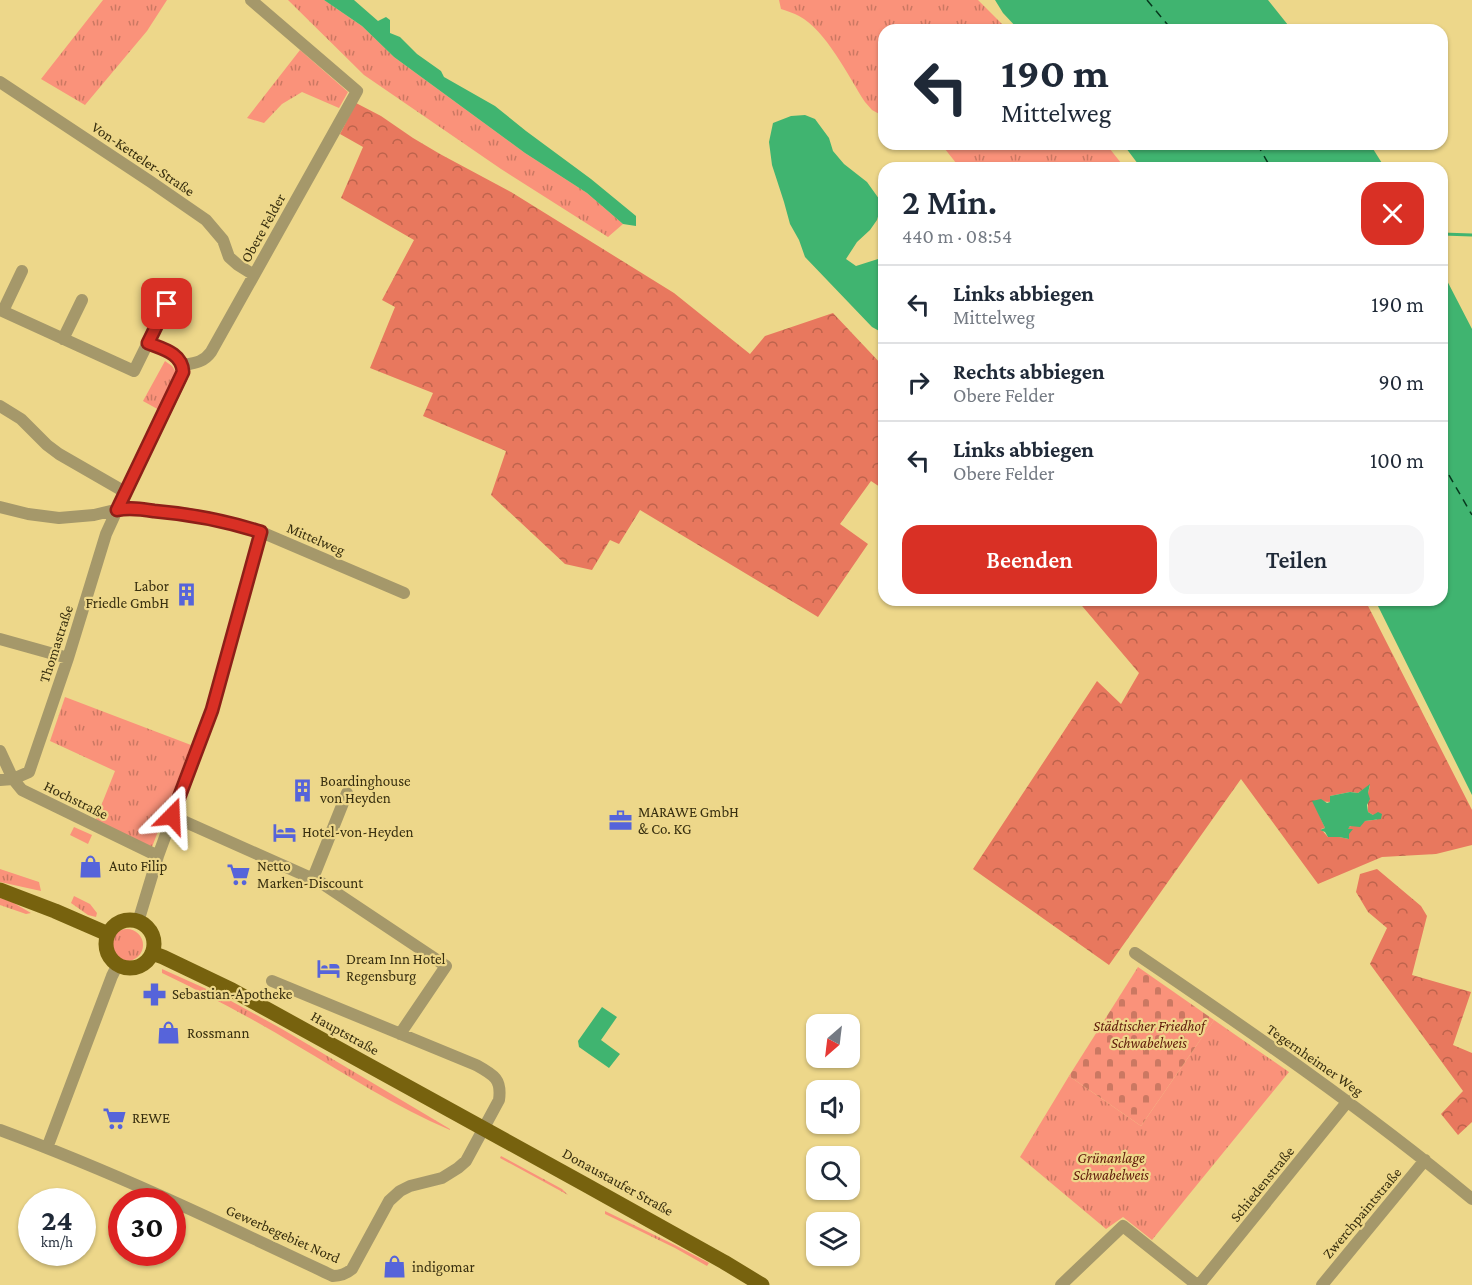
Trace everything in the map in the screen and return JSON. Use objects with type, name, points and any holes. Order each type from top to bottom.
[{"type":"main road","points":[[0,890],[108,934]]},
{"type":"main road","points":[[124,921],[138,922],[150,931],[153,938],[152,952],[141,964],[125,967],[118,964],[108,954],[106,940],[112,928],[124,921]]},
{"type":"main road","name":"Hauptstraße","points":[[152,952],[232,990],[455,1114]]},
{"type":"main road","name":"Donaustaufer Straße","points":[[455,1114],[693,1245],[759,1284]]},
{"type":"street","name":"Obere Felder","points":[[183,365],[195,363],[212,352],[357,91],[251,0]]},
{"type":"street","name":"Von-Ketteler-Straße","points":[[0,82],[206,220],[223,240],[229,256],[254,275]]},
{"type":"street","points":[[22,271],[2,310],[134,371],[167,304]]},
{"type":"street","points":[[63,339],[82,300]]},
{"type":"street","points":[[117,510],[182,377],[183,365],[180,359],[148,343]]},
{"type":"street","points":[[0,406],[21,419],[58,454],[125,492]]},
{"type":"street","name":"Mittelweg","points":[[0,507],[58,518],[94,515],[131,508],[189,514],[261,532],[404,593]]},
{"type":"street","name":"Thomastraße","points":[[13,779],[29,772],[68,658],[106,534],[117,510]]},
{"type":"street","points":[[138,922],[158,856],[212,710],[261,532]]},
{"type":"street","points":[[0,639],[68,658]]},
{"type":"street","name":"Hochstraße","points":[[0,751],[13,779],[22,790],[158,856]]},
{"type":"street","points":[[0,780],[13,779]]},
{"type":"street","points":[[313,878],[346,793]]},
{"type":"street","points":[[172,816],[313,878],[446,966],[400,1034]]},
{"type":"street","name":"Tegernheimer Weg","points":[[1135,953],[1348,1101],[1472,1199]]},
{"type":"street","points":[[47,1148],[118,964]]},
{"type":"street","points":[[272,981],[491,1073],[498,1081],[499,1101],[484,1129]]},
{"type":"street","name":"Schiedenstraße","points":[[1198,1285],[1348,1101]]},
{"type":"street","name":"Gewerbegebiet Nord","points":[[0,1130],[102,1170],[206,1215],[333,1276],[340,1276],[352,1269],[389,1201],[410,1186],[451,1174],[466,1161],[484,1129]]},
{"type":"street","name":"Zwerchpaintstraße","points":[[1324,1284],[1425,1160]]},
{"type":"street","points":[[1061,1285],[1123,1226],[1198,1285]]},
{"type":"green space","points":[[103,0],[167,0],[147,31],[85,105],[41,79]]},
{"type":"green space","points":[[288,0],[324,0],[362,26],[394,57],[525,153],[587,193],[623,224],[608,237],[501,169],[364,75]]},
{"type":"green space","points":[[779,0],[978,0],[1002,24],[878,24],[878,113],[865,102],[836,54],[818,32],[799,16],[781,9]]},
{"type":"green space","points":[[300,50],[348,92],[339,108],[302,92],[282,104],[264,123],[247,118]]},
{"type":"green space","points":[[356,103],[381,116],[413,138],[511,192],[674,293],[750,354],[765,336],[833,313],[878,361],[878,486],[871,481],[840,524],[868,544],[818,617],[640,510],[619,544],[610,540],[592,570],[565,564],[491,495],[506,451],[423,416],[433,393],[370,368],[395,307],[382,300],[414,240],[341,198],[363,147],[340,134]]},
{"type":"green space","points":[[946,150],[1111,150],[1120,162],[955,162]]},
{"type":"green space","points":[[165,361],[176,372],[175,381],[161,411],[143,401]]},
{"type":"green space","points":[[1082,606],[1368,606],[1472,810],[1472,845],[1436,854],[1382,857],[1318,884],[1241,779],[1109,965],[973,869],[1097,681],[1121,704],[1139,673]],"holes":[[[1370,785],[1368,812],[1377,820],[1361,822],[1347,829],[1349,839],[1328,837],[1321,829],[1325,828],[1313,801],[1331,802],[1330,796],[1350,792],[1358,793]]]},
{"type":"green space","points":[[65,697],[191,745],[152,847],[95,821],[115,771],[50,741]]},
{"type":"green space","points":[[74,827],[92,835],[88,844],[70,835]]},
{"type":"green space","points":[[0,869],[39,882],[41,891],[0,882]]},
{"type":"green space","points":[[1377,869],[1421,906],[1427,916],[1412,975],[1471,992],[1453,1045],[1472,1053],[1472,1122],[1458,1135],[1441,1114],[1463,1091],[1370,964],[1387,928],[1368,912],[1356,892],[1360,874]]},
{"type":"green space","points":[[74,896],[90,904],[97,913],[96,917],[88,915],[71,903]]},
{"type":"green space","points":[[0,898],[31,913],[26,914],[0,905]]},
{"type":"green space","points":[[127,929],[138,934],[143,945],[138,956],[127,961],[116,956],[111,945],[116,934]]},
{"type":"green space","name":"Städtischer Friedhof Schwabelweis","points":[[1138,967],[1214,1020],[1141,1126],[1069,1076]]},
{"type":"green space","points":[[162,969],[222,996],[282,1029],[450,1130],[391,1101],[280,1035],[162,973]]},
{"type":"green space","name":"Grünanlage Schwabelweis","points":[[1214,1020],[1289,1072],[1152,1240],[1123,1217],[1106,1229],[1020,1157],[1069,1076],[1141,1126]]},
{"type":"green space","points":[[501,1156],[562,1189],[568,1195],[500,1158]]},
{"type":"green space","points":[[605,1211],[709,1263],[707,1266],[605,1214]]},
{"type":"shaded area","points":[[324,0],[354,0],[378,21],[386,17],[390,20],[390,33],[400,37],[417,54],[441,71],[444,77],[495,106],[591,179],[636,216],[636,226],[623,224],[587,193],[525,153],[394,57],[362,26]]},
{"type":"shaded area","points":[[995,0],[1268,0],[1287,24],[1013,24]]},
{"type":"shaded area","points":[[805,115],[815,119],[829,138],[833,151],[844,164],[867,182],[878,197],[877,220],[857,242],[846,259],[856,266],[878,259],[878,330],[872,327],[805,257],[790,224],[772,165],[769,142],[773,123],[791,116]]},
{"type":"shaded area","points":[[1128,150],[1374,150],[1381,162],[1136,162]]},
{"type":"shaded area","points":[[1448,283],[1472,329],[1472,795],[1378,606],[1448,606]]},
{"type":"shaded area","points":[[1370,784],[1368,812],[1373,815],[1378,812],[1382,814],[1381,819],[1365,821],[1360,827],[1350,826],[1348,829],[1353,829],[1349,834],[1349,839],[1328,837],[1320,830],[1325,828],[1312,801],[1321,799],[1327,803],[1330,802],[1330,796],[1350,792],[1358,793]]},
{"type":"shaded area","points":[[602,1007],[617,1017],[601,1040],[620,1054],[609,1068],[579,1047],[578,1041]]},
{"type":"waterway","points":[[1448,234],[1472,235]]},
{"type":"ferry route","points":[[1147,0],[1167,24]]},
{"type":"ferry route","points":[[1260,150],[1268,162]]},
{"type":"ferry route","points":[[1448,473],[1472,515]]},
{"type":"place","name":"Labor Friedle GmbH","points":[[187,595]]},
{"type":"place","name":"Boardinghouse von Heyden","points":[[302,790]]},
{"type":"place","name":"MARAWE GmbH & Co. KG","points":[[620,821]]},
{"type":"place","name":"Hotel-von-Heyden","points":[[284,832]]},
{"type":"place","name":"Auto Filip","points":[[91,866]]},
{"type":"place","name":"Netto Marken-Discount","points":[[239,875]]},
{"type":"place","name":"Dream Inn Hotel Regensburg","points":[[328,968]]},
{"type":"place","name":"Sebastian-Apotheke","points":[[154,994]]},
{"type":"place","name":"Rossmann","points":[[169,1033]]},
{"type":"place","name":"REWE","points":[[114,1118]]},
{"type":"place","name":"indigomar","points":[[394,1267]]},
{"type":"route","points":[[167,304],[148,343],[180,359],[183,365],[182,377],[117,510],[131,508],[189,514],[261,532],[212,710],[172,816]]}]
